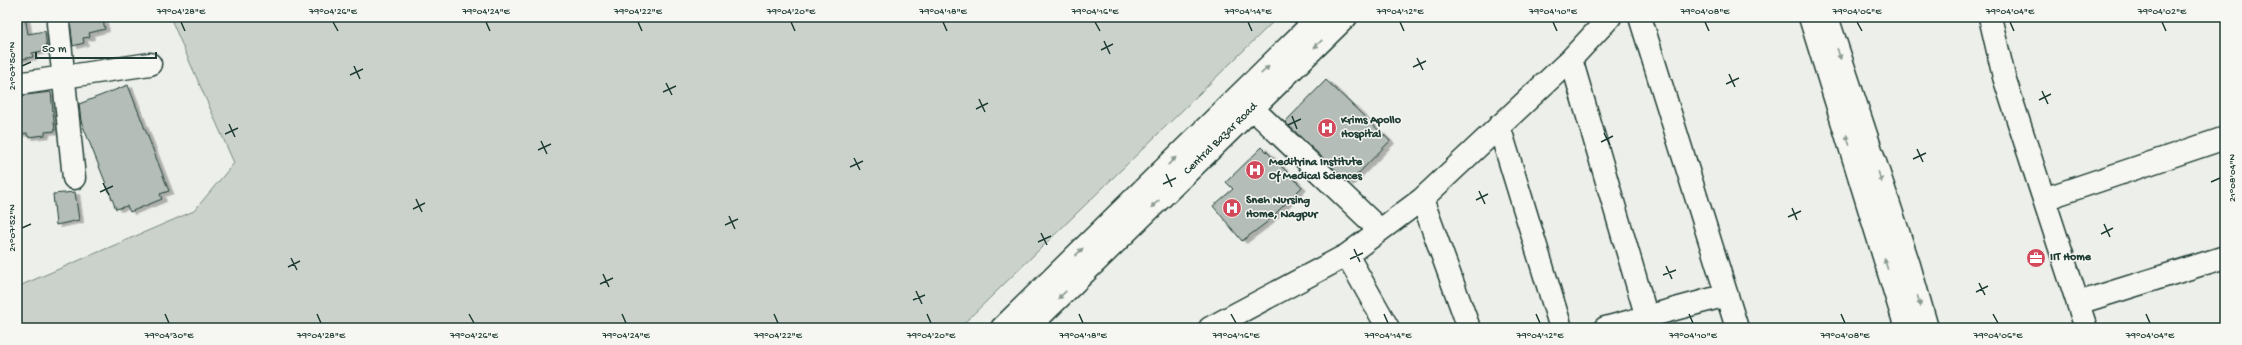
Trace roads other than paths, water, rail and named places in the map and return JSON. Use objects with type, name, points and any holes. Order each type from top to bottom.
[{"type":"street","name":"Central Bazar Road","points":[[1002,328],[1318,17]]},
{"type":"street","name":"Central Bazar Road","points":[[1028,328],[1346,17]]},
{"type":"street","points":[[1210,328],[1347,255],[1422,199],[1571,59],[1610,17]]},
{"type":"street","points":[[1640,17],[1737,328]]},
{"type":"street","points":[[1810,17],[1906,328]]},
{"type":"street","points":[[1827,17],[1909,264],[1927,328]]},
{"type":"street","points":[[1990,17],[2004,77],[2086,328]]},
{"type":"street","points":[[58,23],[74,178]]},
{"type":"street","points":[[1571,59],[1648,322]]},
{"type":"street","points":[[17,84],[150,64]]},
{"type":"street","points":[[1252,108],[1380,230]]},
{"type":"street","points":[[1499,126],[1562,328]]},
{"type":"street","points":[[2044,200],[2225,138]]},
{"type":"street","points":[[1422,199],[1469,328]]},
{"type":"street","points":[[1347,255],[1388,328]]},
{"type":"street","points":[[2078,303],[2225,257]]},
{"type":"street","points":[[1605,328],[1648,322],[1727,295]]},
{"type":"place","name":"Krims Apollo Hospital","points":[[1327,128]]},
{"type":"place","name":"Meditrina Institute Of Medical Sciences","points":[[1255,170]]},
{"type":"place","name":"Sneh Nursing Home, Nagpur","points":[[1232,208]]},
{"type":"place","name":"IIT Home","points":[[2036,258]]}]
